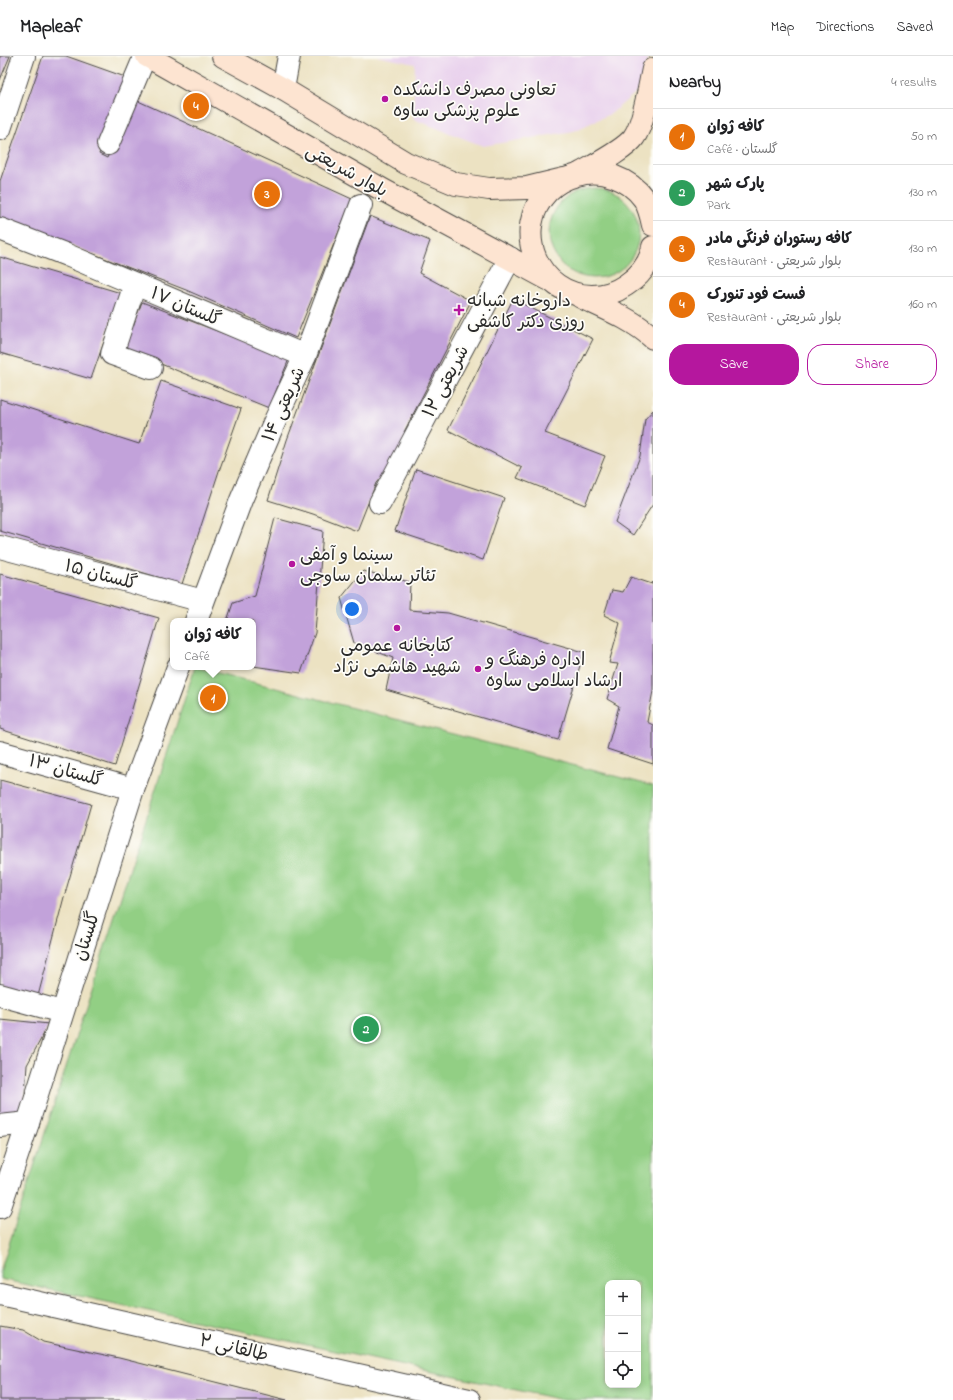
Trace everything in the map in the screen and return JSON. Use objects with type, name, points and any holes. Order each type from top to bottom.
[{"type":"main road","name":"بلوار شریعتی","points":[[146,56],[383,190],[557,284],[620,315],[653,338]]},
{"type":"main road","name":"بلوار شریعتی","points":[[223,56],[283,89],[406,163],[456,184],[489,189],[527,188],[572,176]]},
{"type":"main road","points":[[653,69],[640,126],[634,138],[624,146],[548,190],[536,206],[531,225],[531,244],[537,263],[557,284],[582,296],[601,296],[619,290],[634,280],[646,266],[653,248]]},
{"type":"main road","points":[[572,176],[599,173],[616,177],[631,186],[644,199],[653,224]]},
{"type":"street","points":[[0,128],[24,56]]},
{"type":"street","points":[[108,144],[146,56]]},
{"type":"street","points":[[283,89],[289,56]]},
{"type":"street","name":"شریعتی ۱۴","points":[[199,611],[241,500],[305,356],[361,205]]},
{"type":"street","name":"گلستان ۱۷","points":[[0,229],[67,255],[305,356]]},
{"type":"street","name":"شریعتی ۱۲","points":[[380,504],[510,258]]},
{"type":"street","points":[[135,284],[112,354],[151,368]]},
{"type":"street","name":"گلستان ۱۵","points":[[0,547],[199,611]]},
{"type":"street","name":"گلستان","points":[[0,1207],[28,1123],[133,789],[177,670]]},
{"type":"street","name":"گلستان ۱۳","points":[[0,752],[133,789]]},
{"type":"street","points":[[0,995],[62,1012]]},
{"type":"street","points":[[0,1126],[28,1123]]},
{"type":"street","name":"طالقانی ۲","points":[[0,1294],[469,1400]]},
{"type":"shaded area","points":[[376,56],[648,56],[642,87],[612,113],[574,131],[483,146],[413,119],[415,64]]},
{"type":"green space","points":[[594,188],[611,191],[626,201],[636,216],[639,233],[636,250],[626,265],[611,275],[594,278],[577,275],[562,265],[552,250],[549,233],[552,216],[562,201],[577,191]]},
{"type":"green space","points":[[194,670],[207,670],[653,786],[653,1400],[563,1400],[0,1279],[0,1272]]},
{"type":"building","points":[[0,56],[10,56],[0,80]]},
{"type":"building","points":[[43,56],[66,56],[128,78],[99,154],[107,158],[136,100],[352,199],[296,338],[186,290],[0,219],[0,181]]},
{"type":"building","points":[[370,216],[430,241],[419,273],[471,301],[404,432],[415,438],[376,483],[357,531],[313,514],[268,500],[287,440]]},
{"type":"building","points":[[0,257],[121,293],[91,379],[0,353]]},
{"type":"building","points":[[513,299],[593,339],[545,433],[605,456],[585,505],[517,478],[522,468],[448,430]]},
{"type":"building","points":[[142,302],[289,359],[269,408],[124,349]]},
{"type":"building","points":[[161,381],[241,409],[182,584],[0,531],[0,399],[139,444]]},
{"type":"building","points":[[653,410],[653,504],[633,535],[615,522],[640,456],[645,419]]},
{"type":"building","points":[[416,469],[504,498],[483,560],[395,531]]},
{"type":"building","name":"سینما و آمفی تئاتر سلمان ساوجی","points":[[275,518],[323,531],[315,633],[301,673],[256,666],[256,618],[228,618],[233,603],[255,596]]},
{"type":"building","points":[[363,571],[410,582],[409,610],[448,613],[584,652],[558,740],[386,690],[393,658],[354,643],[341,598]]},
{"type":"building","points":[[0,574],[159,618],[115,766],[0,729]]},
{"type":"building","points":[[631,577],[652,584],[653,582],[653,691],[647,722],[653,725],[653,764],[607,749],[619,706],[607,699],[618,664],[609,663],[620,623],[604,615],[612,590],[623,592]]},
{"type":"building","points":[[0,780],[91,804],[64,897],[38,996],[0,986]]},
{"type":"building","points":[[0,1019],[49,1024],[27,1065],[23,1123],[0,1121]]},
{"type":"building","points":[[0,1326],[23,1330],[43,1342],[119,1358],[287,1400],[0,1400]]},
{"type":"place","name":"تعاونی مصرف دانشکده علوم پزشکی ساوه","points":[[385,99]]},
{"type":"place","name":"فست فود تنورک","points":[[196,106]]},
{"type":"place","name":"کافه رستوران فرنگی مادر","points":[[267,194]]},
{"type":"place","name":"داروخانه شبانه روزی دکتر کاشفی","points":[[459,310]]},
{"type":"place","name":"سینما و آمفی تئاتر سلمان ساوجی","points":[[292,564]]},
{"type":"place","name":"کتابخانه عمومی شهید هاشمی نژاد","points":[[397,628]]},
{"type":"place","name":"اداره فرهنگ و ارشاد اسلامی ساوه","points":[[478,669]]},
{"type":"place","name":"کافه ژوان","points":[[213,698]]},
{"type":"place","name":"پارک شهر","points":[[366,1029]]}]
